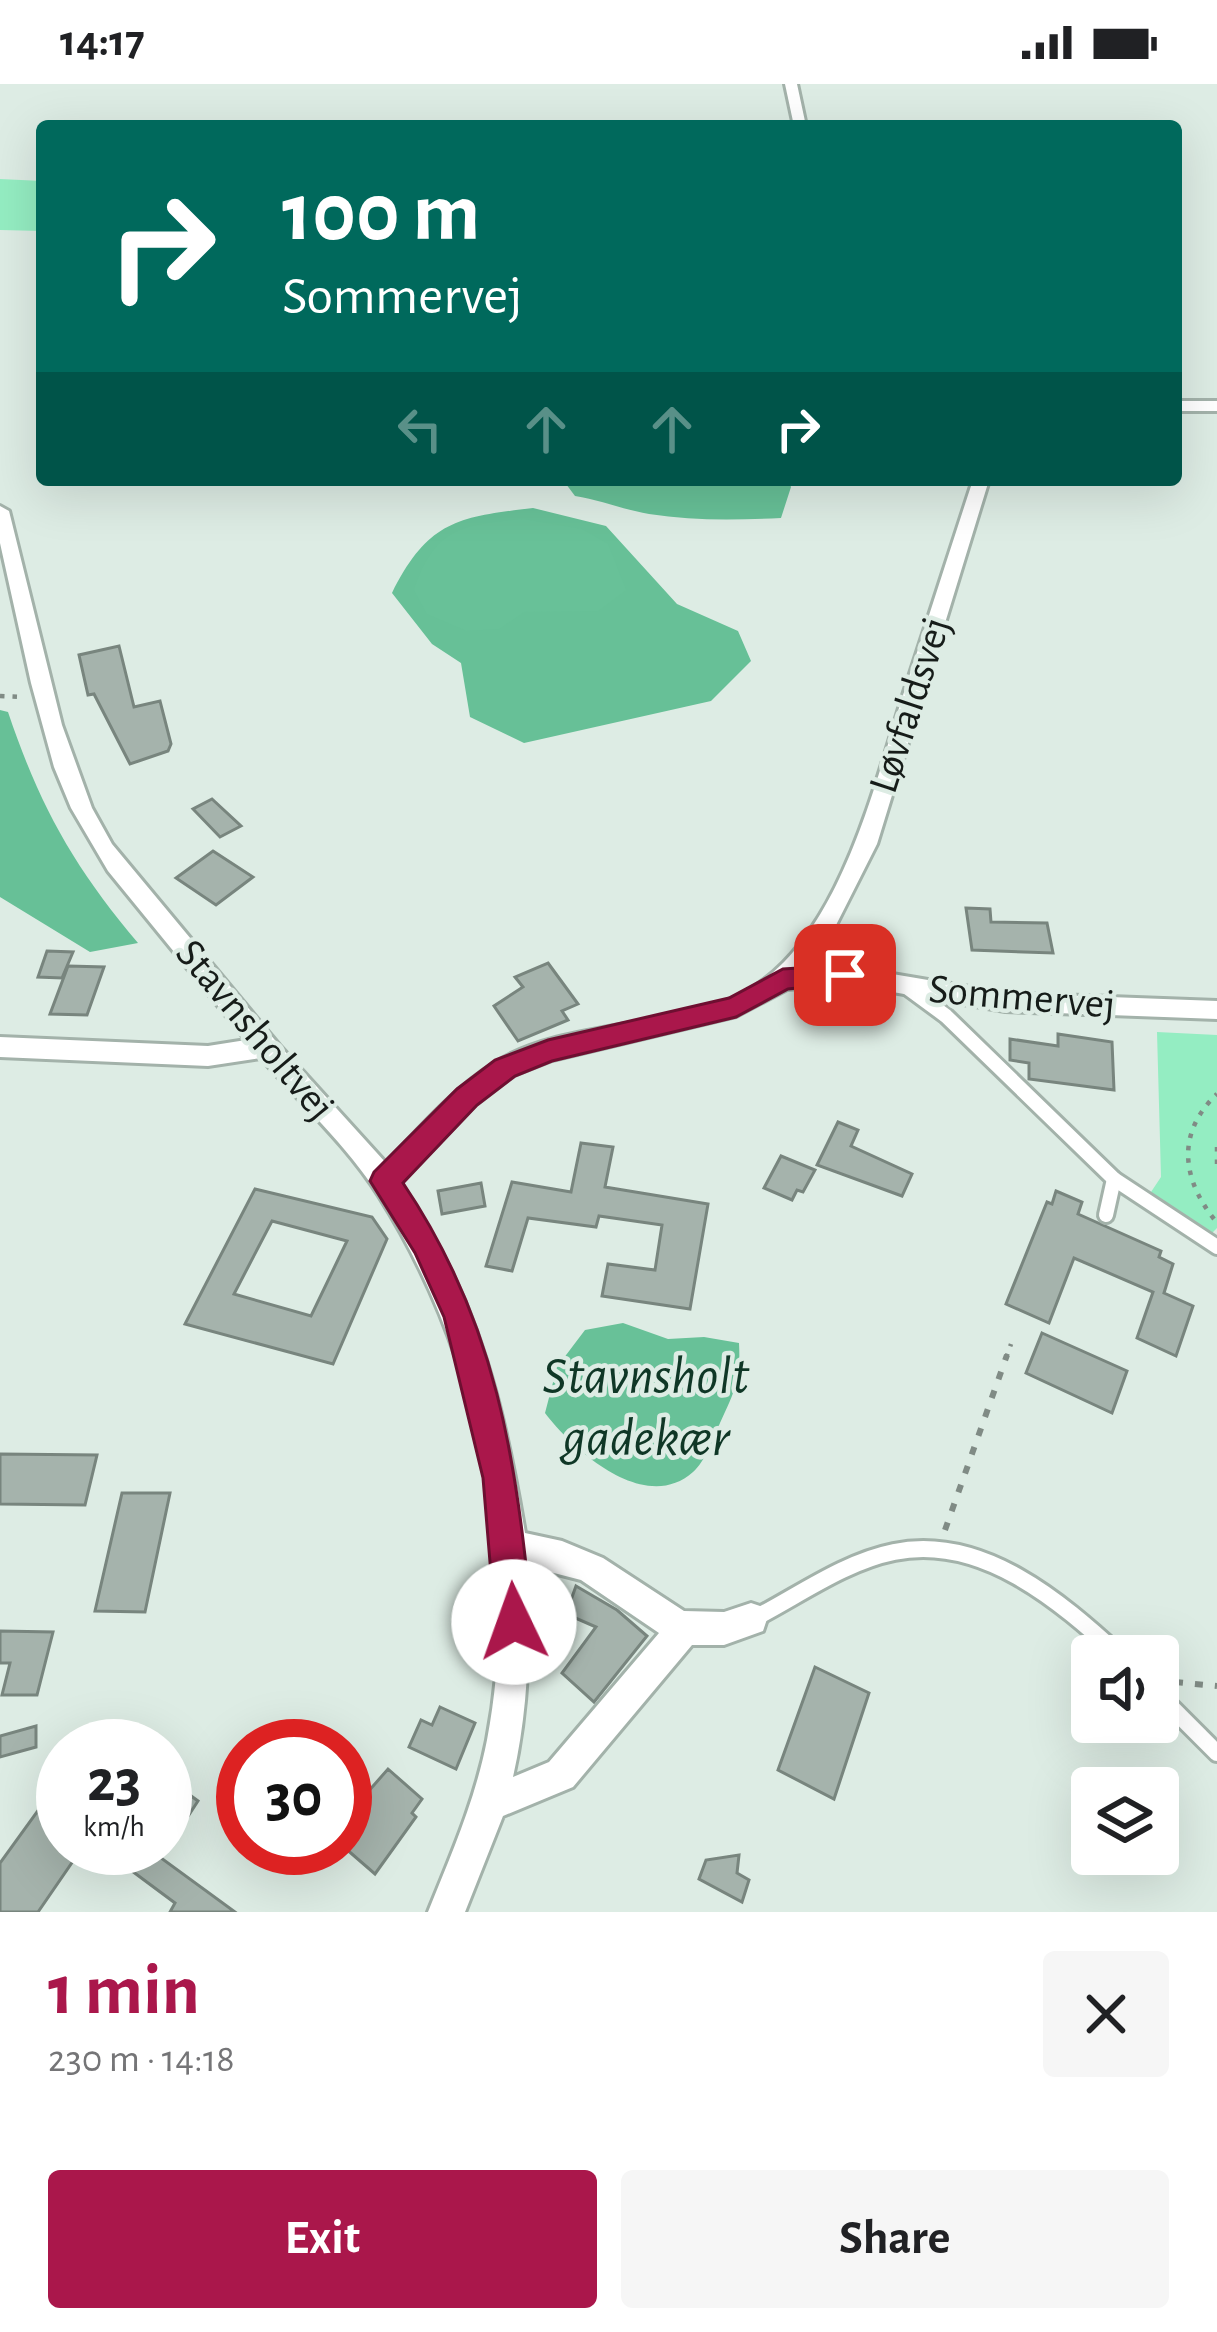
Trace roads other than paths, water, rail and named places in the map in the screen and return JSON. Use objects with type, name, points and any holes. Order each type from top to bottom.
[{"type":"street","points":[[791,84],[799,120]]},
{"type":"street","points":[[1182,406],[1217,406]]},
{"type":"street","name":"Løvfaldsvej","points":[[783,980],[825,925],[866,844],[979,486]]},
{"type":"street","name":"Stavnsholtvej","points":[[0,511],[20,576],[41,697],[62,767],[104,849],[266,1047],[385,1181],[427,1244],[460,1317],[483,1397],[509,1547],[514,1622],[491,1803],[446,1912]]},
{"type":"street","points":[[825,925],[833,955],[845,975]]},
{"type":"street","name":"Sommervej","points":[[385,1181],[467,1097],[505,1068],[548,1051],[736,1006],[783,980],[845,975],[1005,1002],[1217,1010]]},
{"type":"street","points":[[0,1047],[208,1056],[266,1047]]},
{"type":"street","points":[[509,1547],[552,1554],[592,1569],[683,1630],[720,1633],[752,1619]]},
{"type":"street","points":[[491,1803],[560,1775],[683,1630]]},
{"type":"lane","points":[[907,987],[946,1016],[1114,1179],[1217,1247]]},
{"type":"lane","points":[[1106,1215],[1114,1179]]},
{"type":"lane","points":[[752,1619],[894,1552],[937,1548],[981,1561],[1036,1589],[1098,1635]]},
{"type":"lane","points":[[1179,1713],[1217,1753]]},
{"type":"water","points":[[523,519],[582,529],[608,544],[626,590],[598,611],[524,612],[499,629],[467,631],[427,614],[414,590],[442,541],[468,527]]},
{"type":"water","name":"Stavnsholt gadekær","points":[[623,1323],[668,1339],[704,1337],[739,1343],[736,1385],[712,1442],[697,1468],[674,1483],[654,1486],[612,1472],[573,1444],[545,1413],[557,1367],[585,1330]]}]
